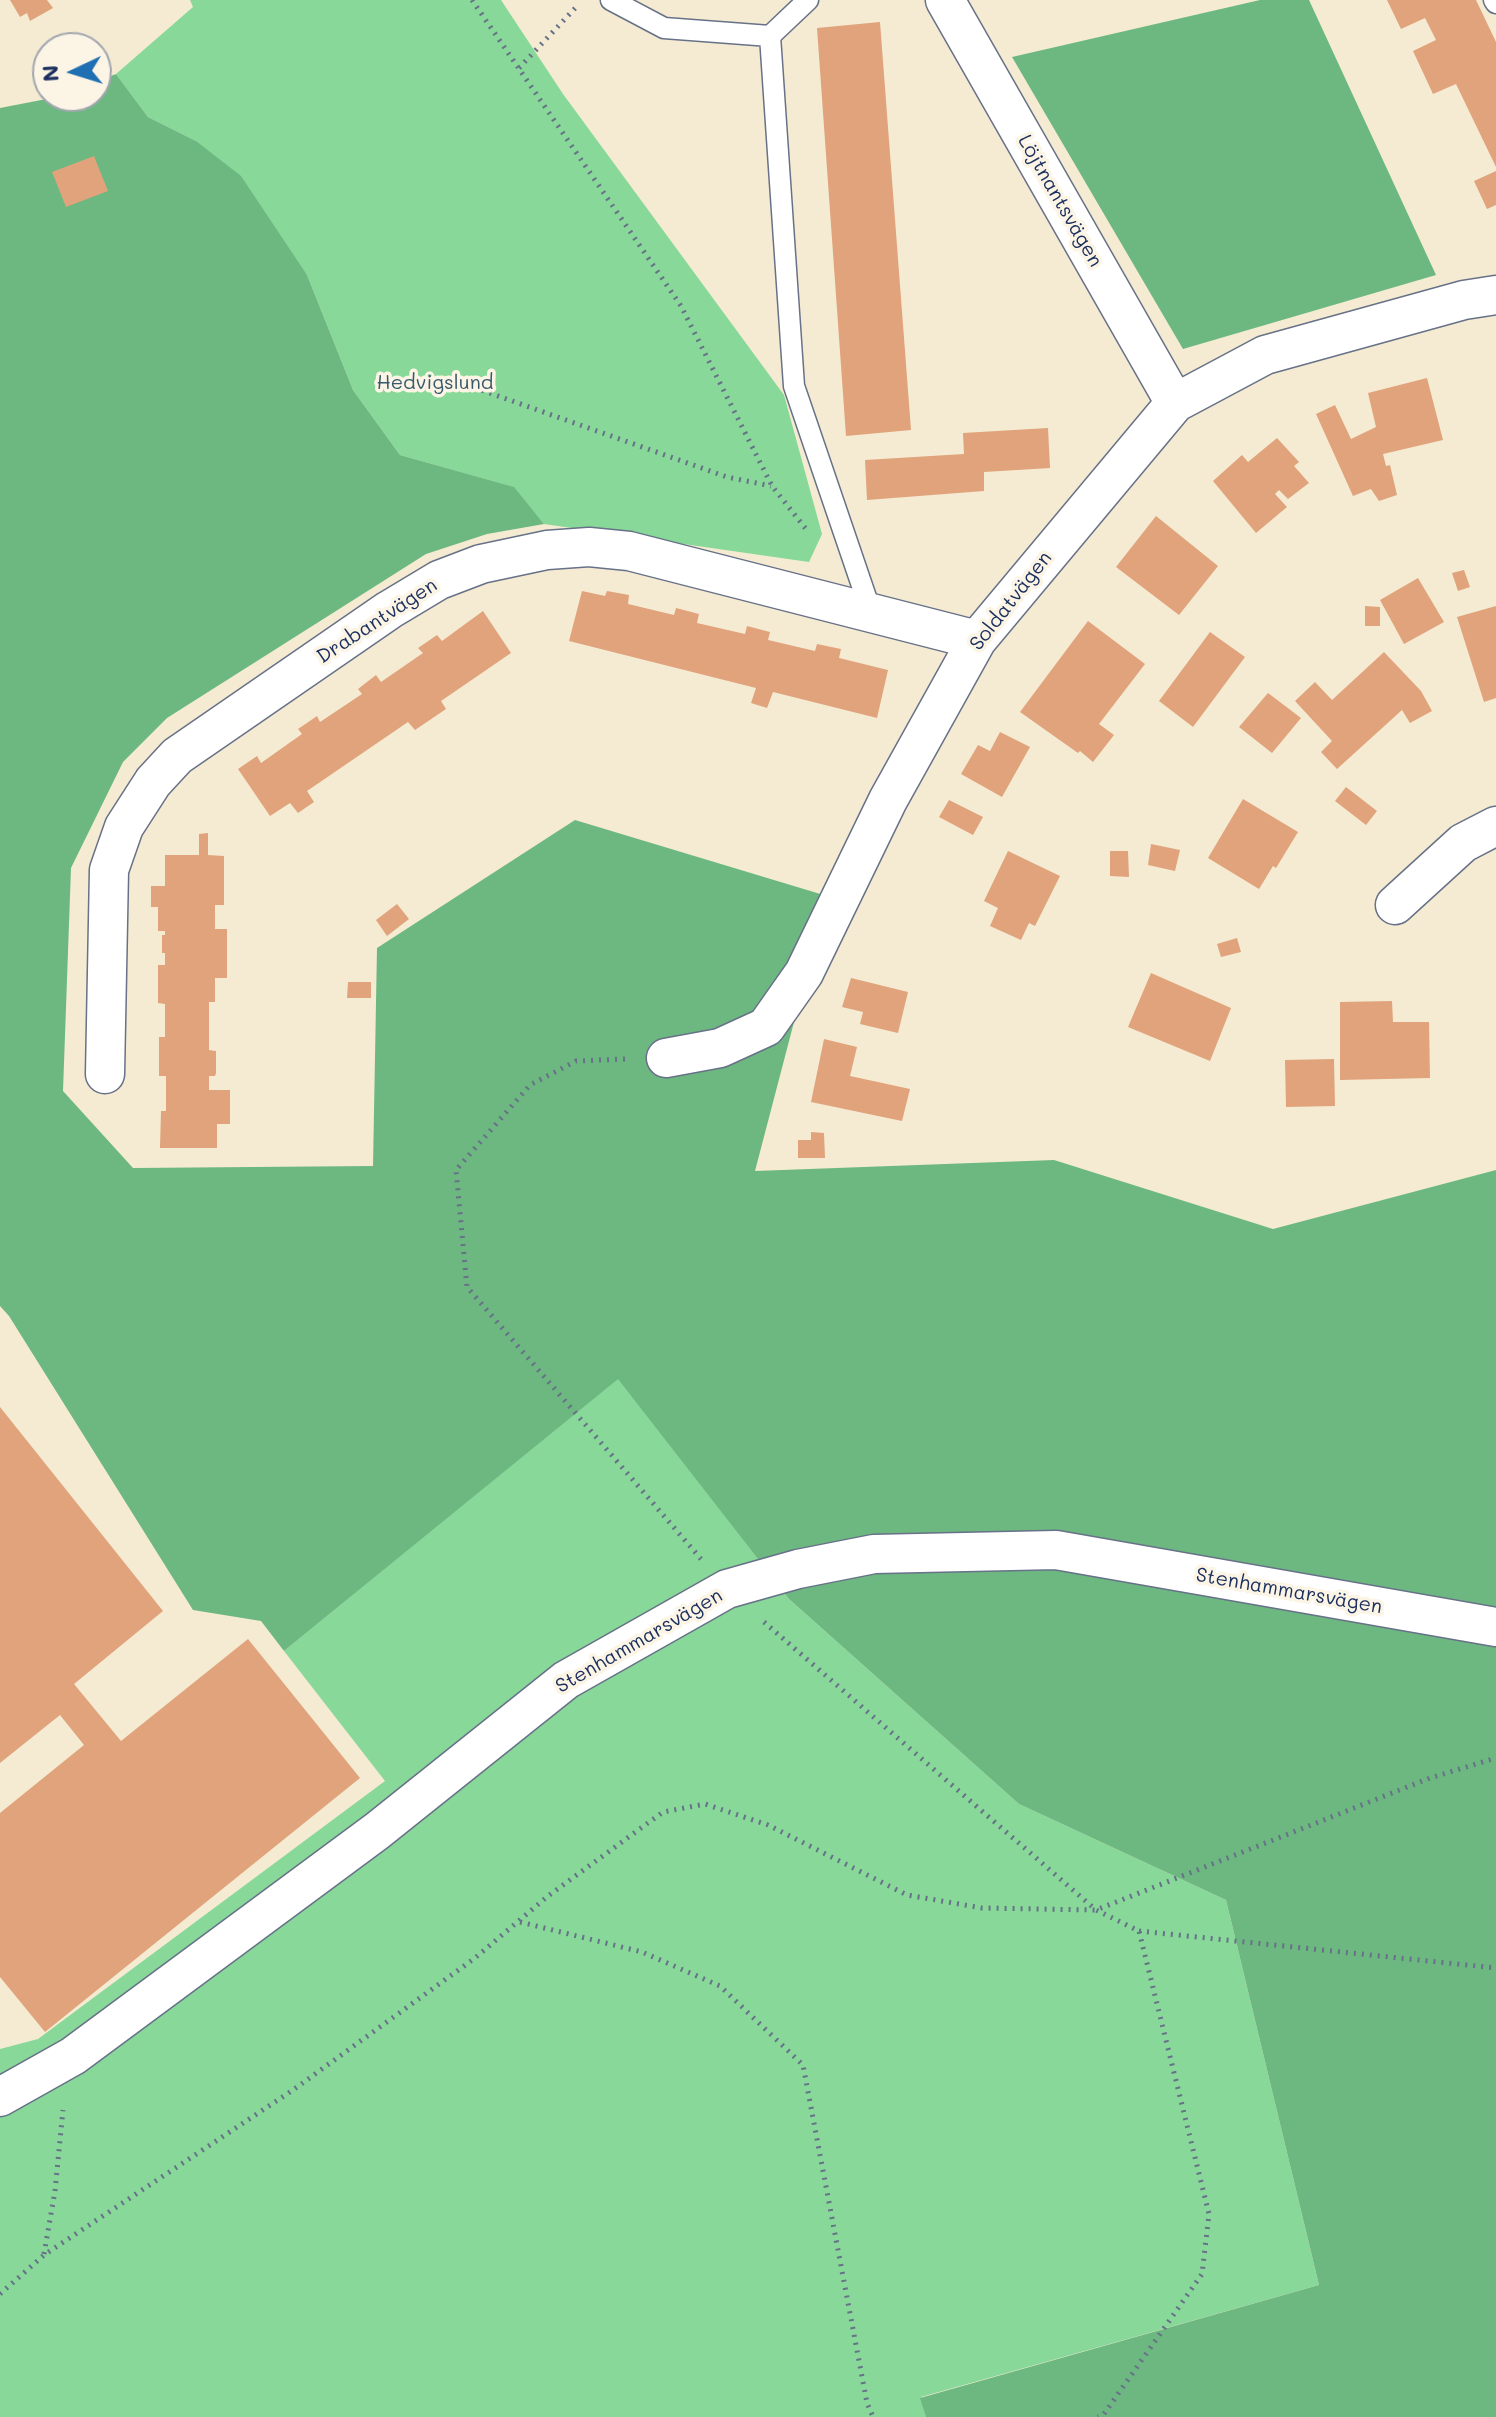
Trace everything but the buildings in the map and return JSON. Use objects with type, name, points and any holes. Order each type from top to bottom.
[{"type":"street","name":"Löjtnantsvägen","points":[[945,0],[1175,403]]},
{"type":"street","name":"Soldatvägen","points":[[666,1058],[720,1048],[766,1027],[804,973],[888,800],[977,640],[1175,403],[1265,355],[1464,300],[1496,295]]},
{"type":"street","name":"Drabantvägen","points":[[105,1074],[109,870],[124,827],[153,782],[177,756],[439,580],[481,564],[547,550],[589,547],[629,551],[977,640]]},
{"type":"street","points":[[1395,905],[1463,843],[1496,826]]},
{"type":"street","name":"Stenhammarsvägen","points":[[0,2097],[73,2056],[377,1831],[566,1680],[727,1589],[798,1569],[874,1554],[1056,1550],[1496,1627]]},
{"type":"lane","points":[[611,0],[664,28],[770,36],[808,0]]},
{"type":"lane","points":[[770,36],[794,386],[871,612]]},
{"type":"path","points":[[472,0],[681,306],[772,486],[804,525],[809,538]]},
{"type":"path","points":[[519,68],[582,0]]},
{"type":"path","points":[[467,385],[727,477],[772,486]]},
{"type":"path","points":[[666,1058],[576,1061],[530,1085],[520,1095],[456,1170],[467,1287],[727,1589],[1096,1910],[1139,1931],[1496,1968]]},
{"type":"path","points":[[0,2294],[44,2255],[293,2090],[475,1958],[608,1850],[663,1812],[705,1804],[768,1825],[907,1895],[982,1908],[1096,1910],[1430,1778],[1496,1758]]},
{"type":"path","points":[[519,1922],[642,1952],[720,1986],[803,2065],[867,2403],[873,2417]]},
{"type":"path","points":[[1098,2417],[1104,2414],[1202,2274],[1209,2214],[1139,1931]]},
{"type":"path","points":[[44,2255],[55,2191],[60,2124],[73,2056]]},
{"type":"green space","name":"Hedvigslund","points":[[190,0],[501,0],[563,94],[784,395],[822,534],[809,562],[544,524],[513,487],[400,455],[353,390],[307,275],[196,141],[148,117],[116,74],[193,7]]},
{"type":"green space","points":[[1260,0],[1309,0],[1436,275],[1183,349],[1012,57]]},
{"type":"green space","points":[[116,74],[148,117],[196,141],[241,176],[307,275],[353,390],[400,455],[514,487],[544,524],[487,534],[426,554],[167,718],[123,762],[71,868],[63,1091],[133,1168],[373,1166],[377,948],[575,820],[827,896],[755,1171],[1054,1160],[1273,1229],[1496,1170],[1496,2417],[926,2417],[920,2398],[1319,2285],[1226,1900],[1019,1804],[789,1599],[618,1379],[284,1651],[261,1621],[193,1610],[0,1306],[0,108],[32,102],[32,112],[112,112],[112,76]]},
{"type":"green space","points":[[618,1378],[789,1599],[1019,1804],[1226,1900],[1319,2285],[921,2397],[926,2417],[0,2417],[0,2049],[38,2039],[385,1781],[284,1651]]}]
